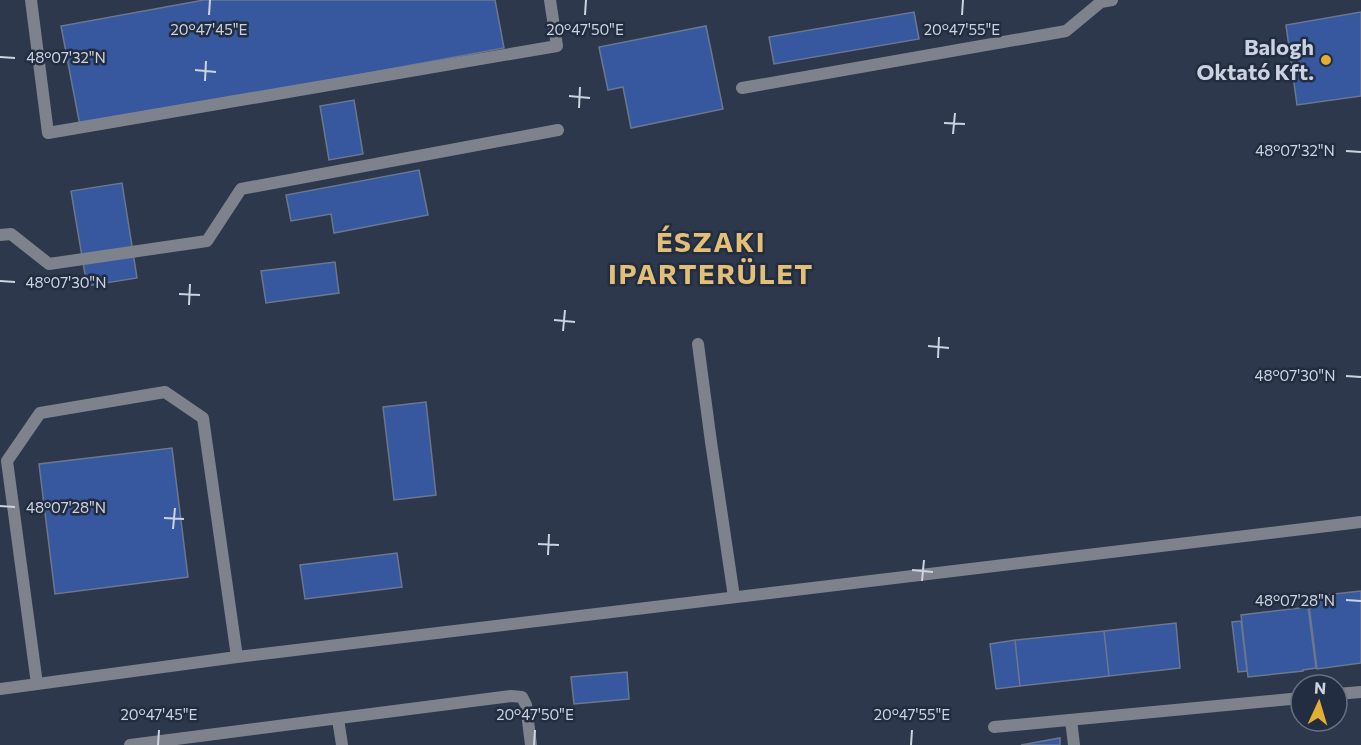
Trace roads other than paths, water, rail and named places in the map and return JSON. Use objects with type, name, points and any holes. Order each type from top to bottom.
[{"type":"lane","points":[[31,0],[48,133],[557,46],[550,0]]},
{"type":"lane","points":[[742,88],[1066,31],[1101,2],[1112,0]]},
{"type":"lane","points":[[0,235],[11,234],[50,264],[207,240],[240,189],[558,130]]},
{"type":"lane","points":[[698,344],[734,597]]},
{"type":"lane","points":[[37,684],[7,461],[40,413],[165,392],[203,418],[237,657]]},
{"type":"lane","points":[[0,689],[237,657],[1361,522]]},
{"type":"lane","points":[[130,745],[511,696],[522,698],[526,705],[531,745]]},
{"type":"lane","points":[[994,727],[1289,699]]},
{"type":"lane","points":[[338,719],[342,745]]},
{"type":"lane","points":[[1071,720],[1074,745]]},
{"type":"place","name":"Balogh Oktató Kft.","points":[[1326,60]]},
{"type":"district","name":"ÉSZAKI IPARTERÜLET","points":[[711,258]]}]
